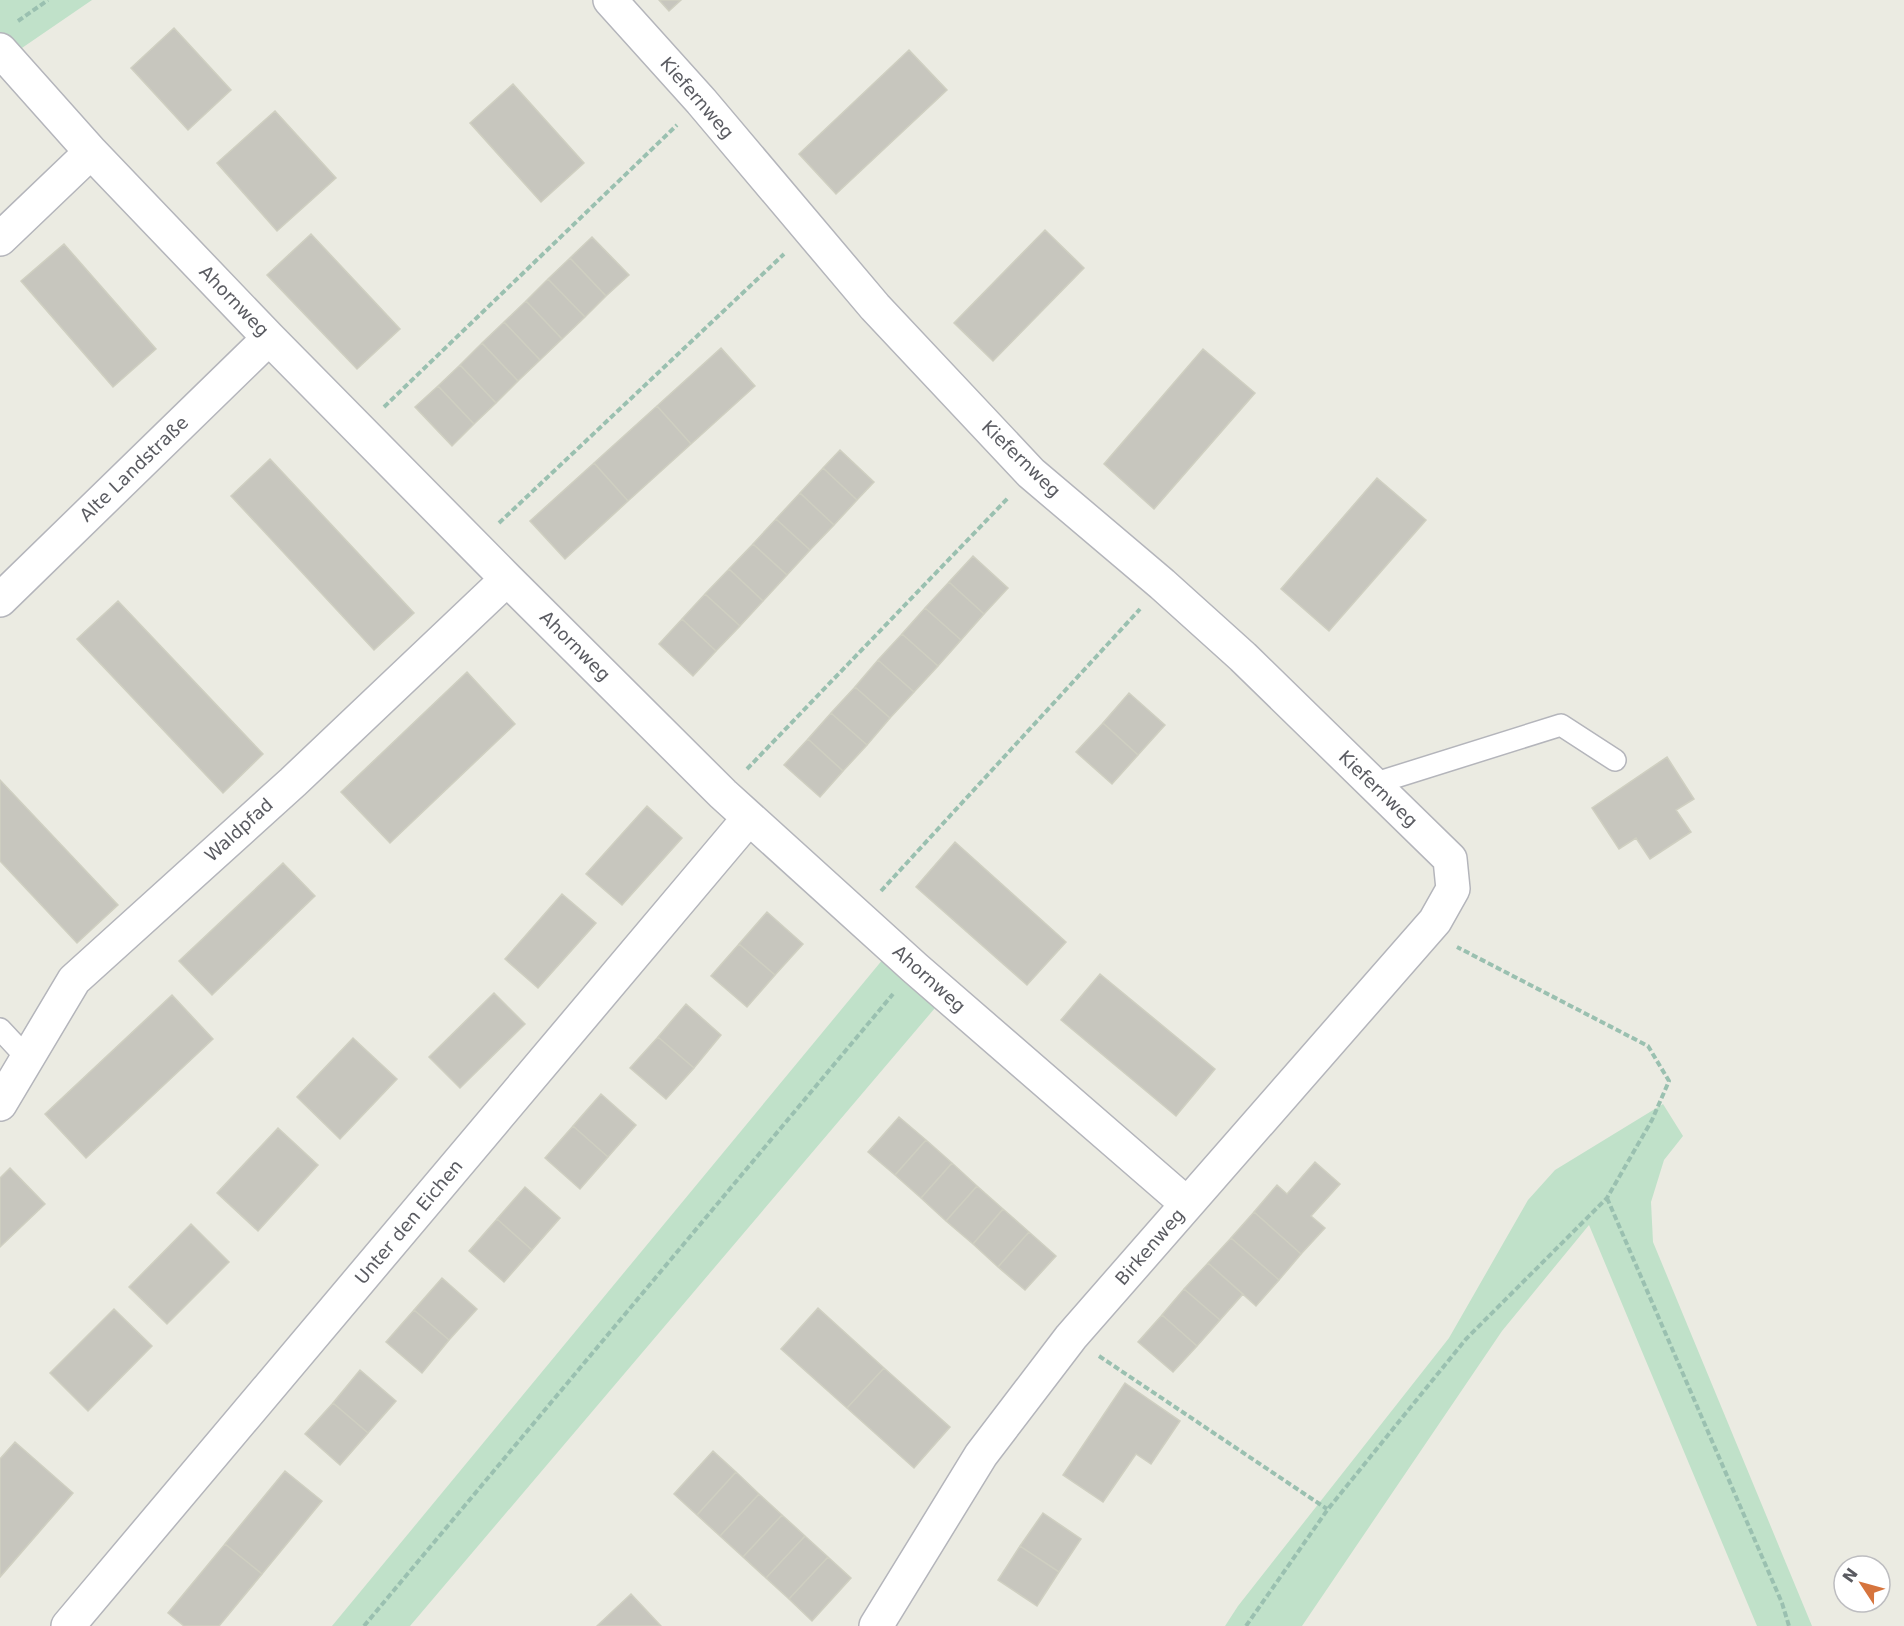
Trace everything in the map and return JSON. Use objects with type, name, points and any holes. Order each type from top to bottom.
[{"type":"street","name":"Kiefernweg","points":[[610,0],[701,101],[875,307],[1031,473],[1162,584],[1243,657],[1450,859],[1453,889]]},
{"type":"street","name":"Ahornweg","points":[[5,38],[91,152],[269,338],[723,794],[915,968],[1187,1204]]},
{"type":"street","points":[[0,238],[91,152]]},
{"type":"street","name":"Alte Landstraße","points":[[0,600],[269,338]]},
{"type":"street","name":"Waldpfad","points":[[0,1104],[74,980],[293,782],[507,579]]},
{"type":"street","name":"Unter den Eichen","points":[[68,1626],[749,818]]},
{"type":"street","name":"Birkenweg","points":[[876,1626],[981,1455],[1071,1337],[1269,1114],[1427,931],[1453,889]]},
{"type":"lane","points":[[1373,784],[1561,725],[1615,760]]},
{"type":"lane","points":[[0,1029],[28,1059]]},
{"type":"path","points":[[5,38],[48,0]]},
{"type":"path","points":[[360,430],[701,101]]},
{"type":"path","points":[[475,546],[809,231]]},
{"type":"path","points":[[723,794],[1031,473]]},
{"type":"path","points":[[859,916],[1162,584]]},
{"type":"path","points":[[1246,1626],[1328,1509],[1466,1339],[1607,1198],[1652,1120],[1669,1081],[1648,1046],[1427,931]]},
{"type":"path","points":[[363,1626],[915,968]]},
{"type":"path","points":[[1607,1198],[1782,1603],[1789,1626]]},
{"type":"path","points":[[1071,1337],[1328,1509]]},
{"type":"green space","points":[[0,0],[92,0],[0,63]]},
{"type":"green space","points":[[893,947],[946,995],[410,1626],[332,1626]]},
{"type":"green space","points":[[1663,1104],[1683,1136],[1664,1160],[1651,1202],[1653,1242],[1812,1626],[1757,1626],[1589,1225],[1502,1331],[1302,1626],[1225,1626],[1238,1606],[1449,1338],[1528,1200],[1555,1170]]},
{"type":"building","points":[[659,0],[681,0],[669,11]]},
{"type":"building","points":[[174,28],[231,90],[188,130],[131,68]]},
{"type":"building","points":[[909,50],[947,90],[836,194],[799,154]]},
{"type":"building","points":[[513,84],[584,163],[541,202],[470,123]]},
{"type":"building","points":[[275,111],[336,178],[277,231],[217,163]]},
{"type":"building","points":[[1045,230],[1084,268],[993,361],[954,323]]},
{"type":"building","points":[[311,234],[400,329],[357,369],[267,275]]},
{"type":"building","points":[[592,237],[629,275],[606,296],[570,258]]},
{"type":"building","points":[[64,244],[156,349],[113,387],[21,281]]},
{"type":"building","points":[[570,258],[606,296],[585,317],[548,279]]},
{"type":"building","points":[[548,279],[585,317],[562,339],[526,301]]},
{"type":"building","points":[[526,301],[562,339],[540,360],[504,322]]},
{"type":"building","points":[[504,322],[540,360],[518,381],[482,343]]},
{"type":"building","points":[[482,343],[518,381],[496,403],[460,365]]},
{"type":"building","points":[[721,348],[755,386],[691,444],[657,406]]},
{"type":"building","points":[[1203,349],[1255,393],[1154,509],[1104,464]]},
{"type":"building","points":[[460,365],[496,403],[474,424],[438,386]]},
{"type":"building","points":[[438,386],[474,424],[452,446],[415,407]]},
{"type":"building","points":[[657,406],[691,444],[628,501],[594,463]]},
{"type":"building","points":[[840,450],[874,482],[857,500],[823,468]]},
{"type":"building","points":[[270,459],[414,613],[374,650],[231,496]]},
{"type":"building","points":[[594,463],[628,501],[565,559],[530,521]]},
{"type":"building","points":[[823,468],[857,500],[834,525],[800,493]]},
{"type":"building","points":[[1377,478],[1426,520],[1329,631],[1281,589]]},
{"type":"building","points":[[800,493],[834,525],[810,550],[776,519]]},
{"type":"building","points":[[776,519],[810,550],[787,575],[753,544]]},
{"type":"building","points":[[753,544],[787,575],[763,601],[729,569]]},
{"type":"building","points":[[973,556],[1008,588],[984,614],[949,582]]},
{"type":"building","points":[[729,569],[763,601],[740,626],[705,594]]},
{"type":"building","points":[[949,582],[984,614],[961,640],[925,608]]},
{"type":"building","points":[[705,594],[740,626],[716,651],[682,619]]},
{"type":"building","points":[[118,601],[263,754],[223,793],[77,639]]},
{"type":"building","points":[[925,608],[961,640],[938,666],[902,634]]},
{"type":"building","points":[[682,619],[716,651],[693,676],[659,644]]},
{"type":"building","points":[[902,634],[938,666],[914,692],[878,660]]},
{"type":"building","points":[[878,660],[914,692],[890,718],[855,687]]},
{"type":"building","points":[[467,672],[515,724],[390,843],[341,792]]},
{"type":"building","points":[[855,687],[890,718],[867,745],[831,713]]},
{"type":"building","points":[[1129,693],[1165,725],[1138,755],[1103,723]]},
{"type":"building","points":[[831,713],[867,745],[843,771],[808,739]]},
{"type":"building","points":[[1103,723],[1138,755],[1112,784],[1076,752]]},
{"type":"building","points":[[808,739],[843,771],[820,797],[784,765]]},
{"type":"building","points":[[1667,757],[1694,799],[1676,810],[1691,832],[1650,859],[1636,838],[1619,849],[1592,808]]},
{"type":"building","points":[[0,780],[118,905],[77,943],[0,861]]},
{"type":"building","points":[[647,806],[682,838],[622,905],[586,874]]},
{"type":"building","points":[[955,842],[1066,942],[1027,985],[916,887]]},
{"type":"building","points":[[283,863],[315,896],[212,995],[179,961]]},
{"type":"building","points":[[562,894],[596,923],[538,988],[505,959]]},
{"type":"building","points":[[767,912],[803,944],[775,975],[739,944]]},
{"type":"building","points":[[739,944],[775,975],[747,1007],[711,976]]},
{"type":"building","points":[[1100,974],[1215,1069],[1176,1116],[1061,1020]]},
{"type":"building","points":[[494,993],[525,1024],[460,1088],[429,1057]]},
{"type":"building","points":[[172,995],[213,1039],[86,1158],[45,1114]]},
{"type":"building","points":[[686,1004],[721,1035],[694,1068],[658,1037]]},
{"type":"building","points":[[658,1037],[694,1068],[666,1099],[630,1068]]},
{"type":"building","points":[[353,1038],[397,1079],[340,1139],[297,1097]]},
{"type":"building","points":[[601,1094],[636,1125],[608,1157],[573,1126]]},
{"type":"building","points":[[899,1117],[926,1140],[895,1175],[868,1152]]},
{"type":"building","points":[[573,1126],[608,1157],[580,1189],[545,1158]]},
{"type":"building","points":[[278,1128],[318,1165],[258,1231],[217,1193]]},
{"type":"building","points":[[926,1140],[952,1163],[921,1198],[895,1175]]},
{"type":"building","points":[[1315,1162],[1340,1184],[1311,1216],[1325,1228],[1301,1254],[1254,1212],[1277,1185],[1287,1194]]},
{"type":"building","points":[[952,1163],[977,1186],[946,1221],[921,1198]]},
{"type":"building","points":[[10,1168],[45,1204],[0,1247],[0,1178]]},
{"type":"building","points":[[977,1186],[1003,1209],[973,1244],[946,1221]]},
{"type":"building","points":[[525,1187],[560,1218],[532,1250],[497,1219]]},
{"type":"building","points":[[1003,1209],[1029,1232],[998,1267],[973,1244]]},
{"type":"building","points":[[1254,1212],[1301,1254],[1279,1280],[1231,1238]]},
{"type":"building","points":[[497,1219],[532,1250],[504,1282],[469,1251]]},
{"type":"building","points":[[191,1224],[229,1262],[167,1324],[129,1287]]},
{"type":"building","points":[[1029,1232],[1056,1256],[1025,1290],[998,1267]]},
{"type":"building","points":[[1231,1238],[1279,1280],[1256,1306],[1208,1263]]},
{"type":"building","points":[[1208,1263],[1243,1294],[1220,1320],[1184,1289]]},
{"type":"building","points":[[442,1278],[477,1309],[449,1340],[414,1310]]},
{"type":"building","points":[[1184,1289],[1220,1320],[1197,1346],[1162,1315]]},
{"type":"building","points":[[818,1308],[884,1368],[847,1408],[781,1349]]},
{"type":"building","points":[[114,1309],[152,1346],[88,1411],[50,1373]]},
{"type":"building","points":[[414,1310],[449,1340],[422,1373],[386,1342]]},
{"type":"building","points":[[1162,1315],[1197,1346],[1173,1372],[1138,1342]]},
{"type":"building","points":[[884,1368],[950,1427],[914,1468],[847,1408]]},
{"type":"building","points":[[360,1370],[396,1401],[368,1433],[333,1403]]},
{"type":"building","points":[[1125,1383],[1180,1421],[1151,1464],[1136,1454],[1103,1502],[1063,1475]]},
{"type":"building","points":[[333,1403],[368,1433],[340,1465],[305,1434]]},
{"type":"building","points":[[15,1442],[73,1493],[0,1577],[0,1459]]},
{"type":"building","points":[[713,1451],[736,1472],[697,1515],[674,1494]]},
{"type":"building","points":[[285,1471],[322,1501],[262,1574],[225,1544]]},
{"type":"building","points":[[736,1472],[759,1494],[720,1536],[697,1515]]},
{"type":"building","points":[[759,1494],[782,1515],[743,1557],[720,1536]]},
{"type":"building","points":[[1043,1513],[1081,1539],[1059,1572],[1020,1546]]},
{"type":"building","points":[[782,1515],[805,1536],[766,1578],[743,1557]]},
{"type":"building","points":[[805,1536],[828,1557],[789,1599],[766,1578]]},
{"type":"building","points":[[225,1544],[262,1574],[219,1626],[184,1626],[168,1613]]},
{"type":"building","points":[[1020,1546],[1059,1572],[1037,1606],[998,1580]]},
{"type":"building","points":[[828,1557],[851,1578],[812,1621],[789,1599]]},
{"type":"building","points":[[631,1594],[661,1626],[597,1626]]}]
